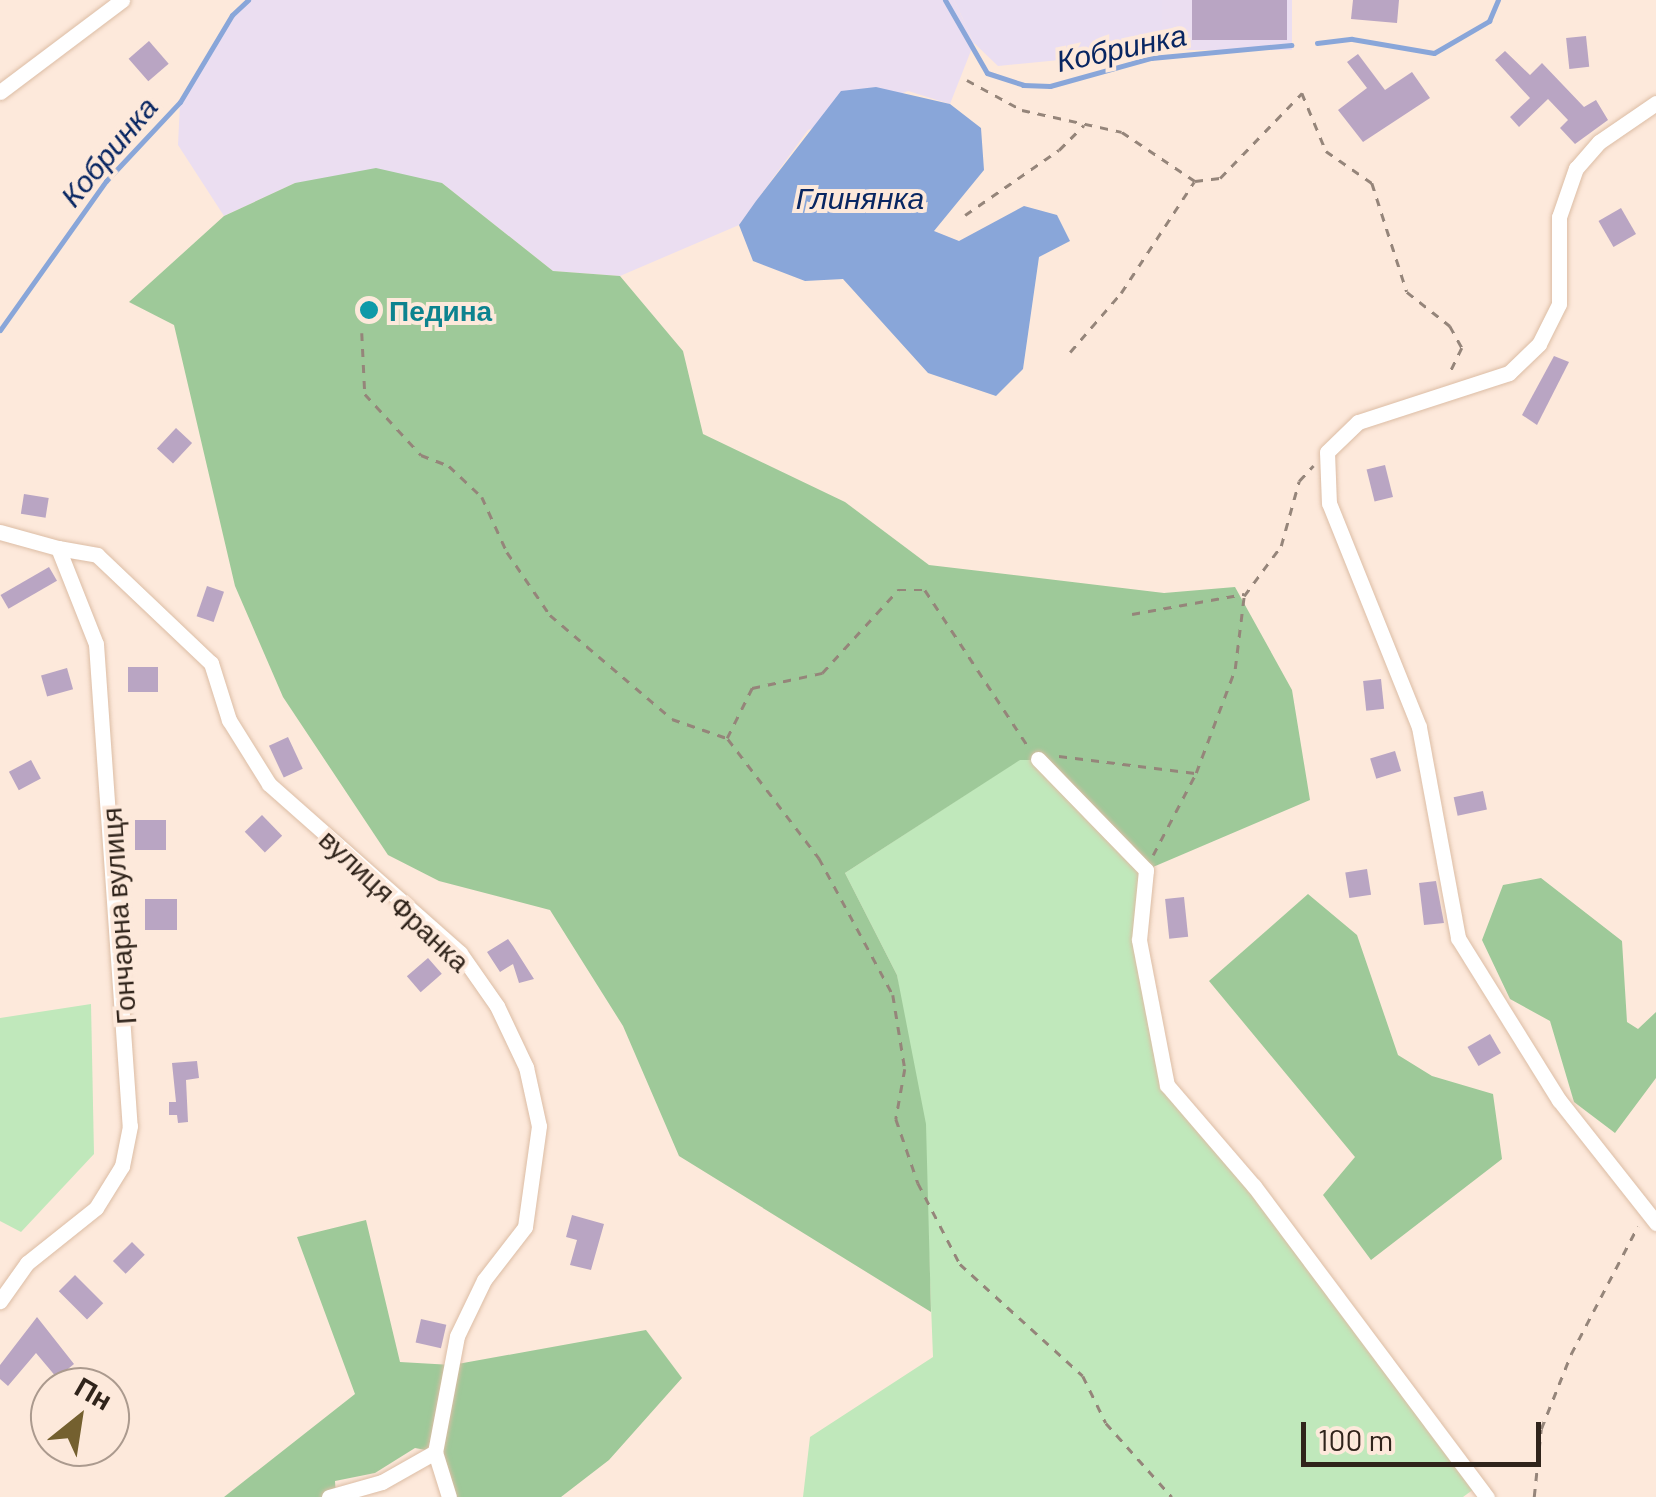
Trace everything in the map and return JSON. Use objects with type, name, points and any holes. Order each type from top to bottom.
[{"type":"street","points":[[0,92],[122,0]]},
{"type":"street","points":[[1651,1217],[1559,1100],[1458,938],[1420,727],[1328,503],[1327,452],[1358,422],[1440,392],[1509,373],[1539,344],[1560,304],[1559,217],[1576,168],[1599,142],[1656,104]]},
{"type":"street","points":[[0,532],[58,548]]},
{"type":"street","name":"Гончарна вулиця","points":[[0,1301],[27,1263],[96,1208],[122,1166],[130,1126],[96,644],[58,548]]},
{"type":"street","name":"вулиця Франка","points":[[58,548],[97,555],[211,663],[228,720],[269,784],[460,953],[497,1006],[526,1067],[539,1126],[525,1227],[484,1280],[458,1336],[436,1452],[449,1497]]},
{"type":"street","points":[[1036,756],[1146,870],[1139,940],[1167,1085],[1254,1186],[1486,1497]]},
{"type":"street","points":[[328,1497],[382,1482],[436,1452]]},
{"type":"path","points":[[967,80],[1022,110],[1122,132],[1195,181],[1220,178],[1302,93],[1326,150],[1372,182],[1407,292],[1450,326],[1462,348],[1440,392]]},
{"type":"path","points":[[964,215],[1059,150],[1084,124]]},
{"type":"path","points":[[1070,352],[1121,293],[1195,181]]},
{"type":"path","points":[[362,333],[365,394],[421,454],[450,466],[482,498],[506,552],[550,615],[672,719],[727,738],[818,858],[893,995],[905,1068],[896,1119],[918,1183],[960,1264],[1083,1376],[1106,1423],[1172,1497]]},
{"type":"path","points":[[1146,870],[1196,773],[1234,669],[1246,594],[1280,546],[1298,480],[1327,452]]},
{"type":"path","points":[[727,738],[752,688],[822,673],[898,590],[926,590],[1036,756],[1196,773]]},
{"type":"path","points":[[1132,614],[1246,594]]},
{"type":"path","points":[[1534,1497],[1541,1429],[1571,1354],[1651,1217]]},
{"type":"shaded area","points":[[248,0],[954,0],[974,43],[950,104],[908,91],[808,130],[739,225],[620,276],[553,271],[442,183],[295,183],[224,216],[178,145],[180,102],[232,15]]},
{"type":"shaded area","points":[[954,0],[1162,0],[1162,50],[998,66],[974,43]]},
{"type":"shaded area","points":[[1162,0],[1292,0],[1292,50],[1162,50]]},
{"type":"green space","points":[[376,168],[442,183],[553,271],[620,276],[683,351],[703,434],[845,502],[929,565],[1164,593],[1235,587],[1292,690],[1310,800],[1146,870],[1038,760],[1020,760],[845,873],[897,975],[926,1124],[931,1312],[679,1156],[623,1026],[550,910],[439,881],[388,855],[283,697],[235,586],[174,325],[129,302],[224,216],[295,183]]},
{"type":"green space","points":[[1038,759],[1146,870],[1139,940],[1167,1085],[1478,1486],[1463,1497],[803,1497],[810,1437],[933,1357],[927,1201],[897,975],[845,873],[1019,760]]},
{"type":"green space","points":[[1541,878],[1622,941],[1627,1022],[1638,1029],[1656,1012],[1656,1078],[1615,1133],[1574,1102],[1550,1021],[1510,999],[1482,940],[1503,885]]},
{"type":"green space","points":[[1308,894],[1357,935],[1398,1055],[1432,1076],[1493,1094],[1502,1159],[1371,1260],[1323,1195],[1355,1157],[1209,981]]},
{"type":"green space","points":[[91,1004],[94,1154],[21,1232],[0,1221],[0,1018]]},
{"type":"green space","points":[[366,1220],[400,1362],[452,1365],[646,1330],[682,1378],[609,1460],[561,1497],[455,1497],[436,1452],[415,1448],[375,1473],[335,1481],[336,1497],[224,1497],[355,1394],[297,1237]]},
{"type":"water","name":"Глинянка","points":[[876,87],[950,104],[981,128],[984,170],[934,231],[959,241],[1024,206],[1057,215],[1070,241],[1039,257],[1023,369],[996,396],[928,373],[843,279],[805,281],[753,261],[739,225],[841,91]]},
{"type":"building","points":[[1192,0],[1287,0],[1287,40],[1192,40]]},
{"type":"building","points":[[1353,0],[1399,0],[1397,23],[1351,19]]},
{"type":"building","points":[[1586,36],[1589,67],[1569,69],[1566,38]]},
{"type":"building","points":[[149,41],[169,64],[148,81],[129,59]]},
{"type":"building","points":[[1505,51],[1530,75],[1542,63],[1584,107],[1596,100],[1608,120],[1575,144],[1560,128],[1568,120],[1548,99],[1519,127],[1510,117],[1530,98],[1495,60]]},
{"type":"building","points":[[1358,54],[1385,90],[1412,72],[1430,98],[1363,142],[1338,110],[1367,88],[1347,62]]},
{"type":"building","points":[[1621,208],[1636,234],[1613,247],[1598,221]]},
{"type":"building","points":[[1554,356],[1569,362],[1537,425],[1522,415]]},
{"type":"building","points":[[176,428],[192,443],[173,463],[157,448]]},
{"type":"building","points":[[1385,465],[1393,497],[1375,502],[1367,470]]},
{"type":"building","points":[[24,494],[49,498],[46,518],[21,514]]},
{"type":"building","points":[[49,567],[57,581],[9,609],[1,595]]},
{"type":"building","points":[[207,586],[224,592],[214,622],[197,616]]},
{"type":"building","points":[[128,667],[158,667],[158,692],[128,692]]},
{"type":"building","points":[[67,668],[73,689],[47,697],[41,675]]},
{"type":"building","points":[[1381,679],[1384,709],[1366,711],[1363,681]]},
{"type":"building","points":[[288,737],[303,769],[284,778],[269,746]]},
{"type":"building","points":[[1395,751],[1401,771],[1376,779],[1370,759]]},
{"type":"building","points":[[31,760],[41,779],[19,790],[9,772]]},
{"type":"building","points":[[1483,791],[1487,810],[1458,816],[1454,797]]},
{"type":"building","points":[[262,815],[282,836],[265,853],[245,832]]},
{"type":"building","points":[[135,820],[166,820],[166,850],[135,850]]},
{"type":"building","points":[[1367,869],[1371,895],[1349,898],[1345,872]]},
{"type":"building","points":[[1436,881],[1444,923],[1424,925],[1419,883]]},
{"type":"building","points":[[1184,897],[1188,937],[1169,939],[1165,899]]},
{"type":"building","points":[[145,899],[177,899],[177,930],[145,930]]},
{"type":"building","points":[[508,939],[534,979],[519,983],[513,964],[500,972],[487,952]]},
{"type":"building","points":[[428,958],[442,974],[421,992],[407,976]]},
{"type":"building","points":[[1490,1034],[1501,1053],[1478,1066],[1467,1047]]},
{"type":"building","points":[[197,1061],[199,1078],[186,1080],[188,1122],[178,1123],[177,1115],[169,1115],[169,1102],[176,1102],[172,1063]]},
{"type":"building","points":[[572,1215],[604,1224],[591,1270],[570,1265],[577,1240],[566,1237]]},
{"type":"building","points":[[132,1242],[145,1255],[126,1274],[113,1261]]},
{"type":"building","points":[[75,1275],[103,1303],[87,1320],[59,1291]]},
{"type":"building","points":[[37,1317],[74,1364],[48,1367],[36,1353],[8,1386],[0,1379],[0,1365]]},
{"type":"building","points":[[421,1319],[446,1325],[441,1348],[416,1342]]},
{"type":"waterway","name":"Кобринка","points":[[0,330],[106,181],[180,102],[232,15],[248,0]]},
{"type":"waterway","name":"Кобринка","points":[[945,0],[987,73],[1023,85],[1050,86],[1151,58],[1291,45]]},
{"type":"waterway","name":"Кобринка","points":[[1317,43],[1352,39],[1434,53],[1489,21],[1498,0]]},
{"type":"place","name":"Педина","points":[[369,310]]}]
